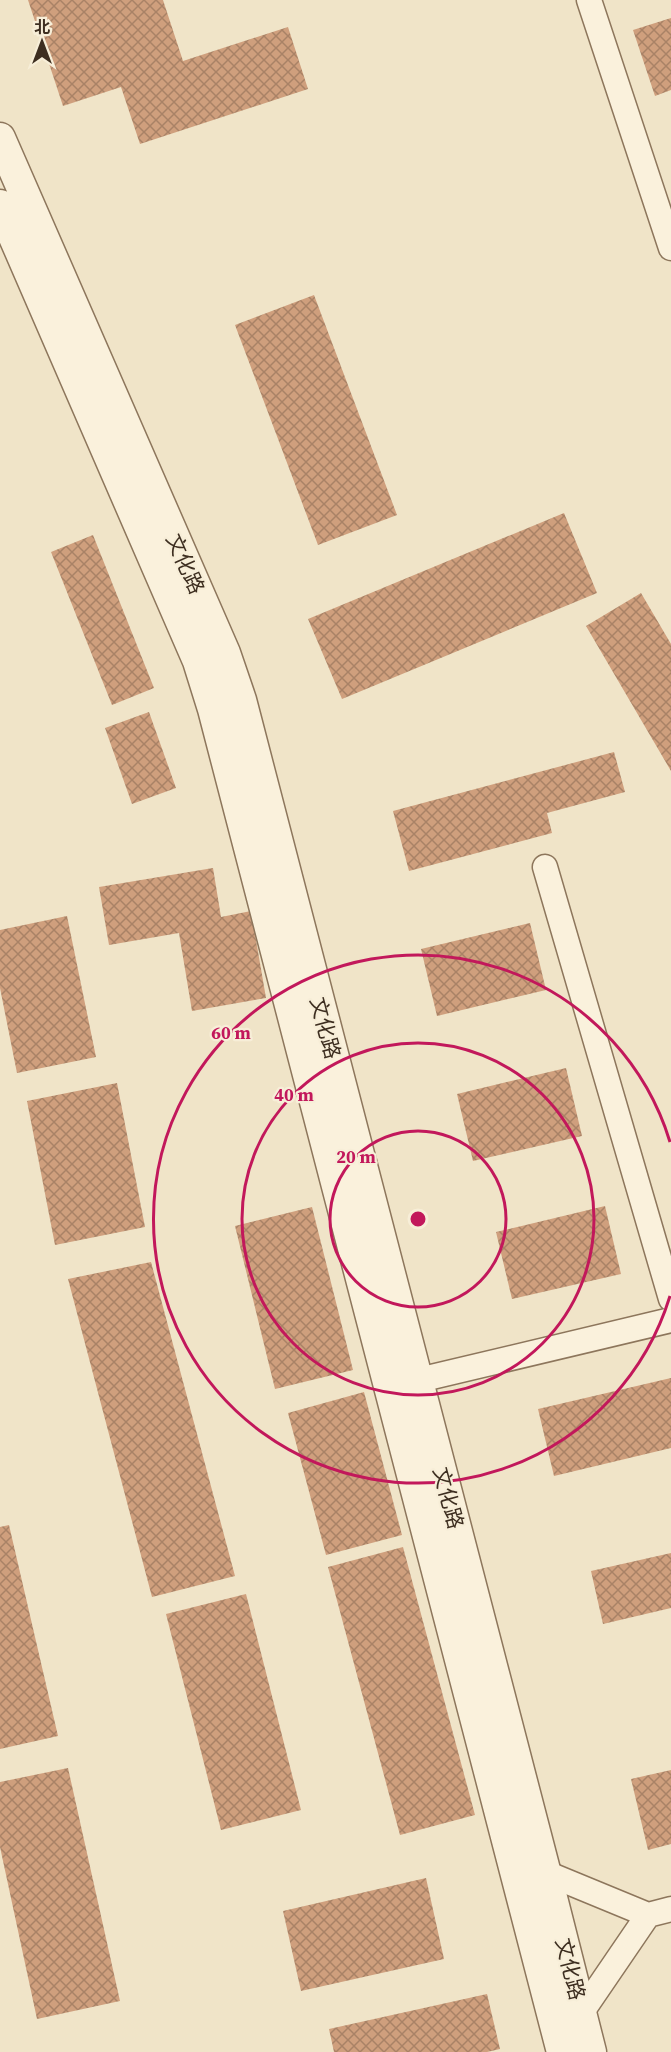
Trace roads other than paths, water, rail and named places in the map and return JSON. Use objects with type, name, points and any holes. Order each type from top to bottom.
[{"type":"street","points":[[589,0],[671,248]]},
{"type":"street","name":"文化路","points":[[0,138],[225,654],[238,691],[403,1384],[511,1856],[561,2050]]},
{"type":"street","name":"文化路","points":[[0,205],[198,661],[403,1384],[546,1874],[591,2052]]},
{"type":"street","points":[[545,867],[671,1299]]},
{"type":"street","points":[[403,1384],[671,1320]]},
{"type":"street","points":[[511,1856],[546,1874],[648,1916]]},
{"type":"street","points":[[561,2050],[580,2012],[648,1916],[671,1909]]}]
